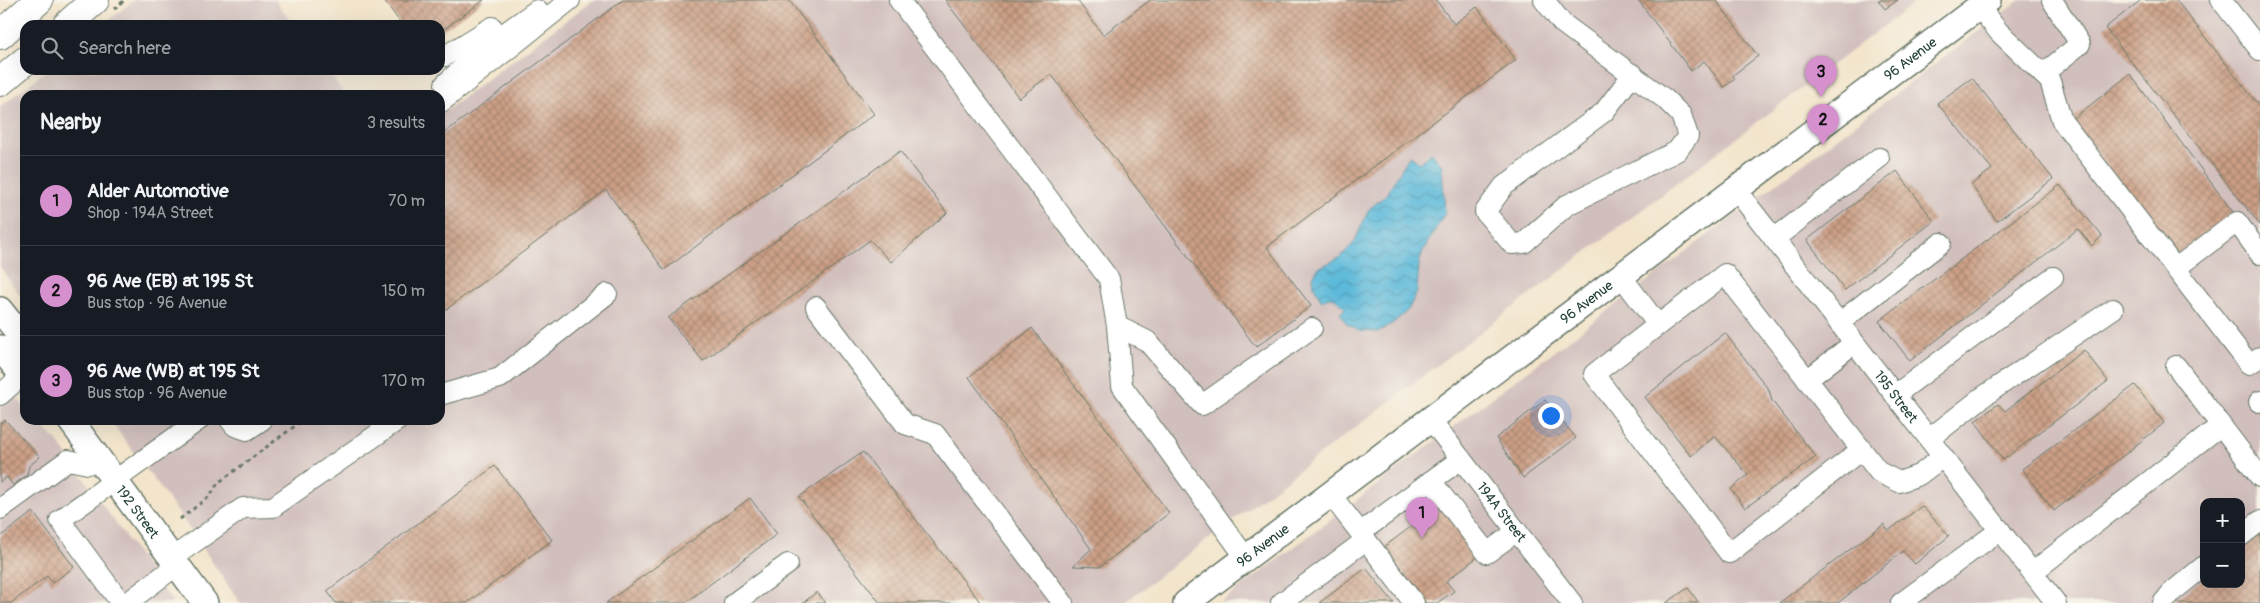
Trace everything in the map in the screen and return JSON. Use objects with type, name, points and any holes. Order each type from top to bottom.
[{"type":"highway","points":[[0,35],[40,0]]},
{"type":"highway","points":[[73,20],[95,0]]},
{"type":"highway","points":[[0,82],[20,65]]},
{"type":"main road","name":"96 Avenue","points":[[1186,603],[1984,4]]},
{"type":"main road","points":[[0,310],[20,336]]},
{"type":"main road","points":[[0,348],[20,371]]},
{"type":"main road","name":"192 Street","points":[[74,425],[116,480],[204,603]]},
{"type":"street","points":[[445,56],[473,40],[530,0]]},
{"type":"street","points":[[439,90],[484,47],[551,0]]},
{"type":"street","points":[[445,99],[570,0]]},
{"type":"street","points":[[899,0],[1109,279],[1117,326],[1122,386],[1246,558]]},
{"type":"street","points":[[1544,0],[1562,23],[1633,74],[1681,115],[1688,136],[1677,152],[1567,205],[1524,243],[1512,244],[1486,212],[1504,186],[1604,112],[1633,74]]},
{"type":"street","points":[[2043,74],[2080,44],[2052,0]]},
{"type":"street","points":[[2221,0],[2260,50]]},
{"type":"street","points":[[1984,4],[1999,32],[2050,81],[2062,121],[2249,364],[2260,357]]},
{"type":"street","points":[[1774,239],[1879,158]]},
{"type":"street","name":"195 Street","points":[[1737,191],[2033,572],[2053,602]]},
{"type":"street","points":[[2176,268],[2237,222],[2260,254]]},
{"type":"street","points":[[1839,323],[1941,243]]},
{"type":"street","points":[[1860,450],[1729,553],[1594,374],[1725,274],[1879,472],[1899,482],[1919,475],[1943,457]]},
{"type":"street","points":[[1622,277],[1658,325]]},
{"type":"street","points":[[1895,395],[2053,277]]},
{"type":"street","points":[[445,394],[500,378],[608,294]]},
{"type":"street","points":[[816,307],[905,424],[935,434],[1063,603]]},
{"type":"street","points":[[1929,439],[1984,396],[2113,309]]},
{"type":"street","points":[[1117,326],[1147,341],[1202,405],[1312,328]]},
{"type":"street","points":[[1807,380],[1854,343]]},
{"type":"street","points":[[2176,366],[2260,477]]},
{"type":"street","points":[[0,395],[20,379]]},
{"type":"street","name":"194A Street","points":[[1432,420],[1572,603]]},
{"type":"street","points":[[121,603],[60,520],[192,425]]},
{"type":"street","points":[[233,425],[246,430],[254,425]]},
{"type":"street","points":[[127,603],[174,562],[243,508],[273,507],[391,425]]},
{"type":"street","points":[[2033,572],[2220,426]]},
{"type":"street","points":[[0,509],[68,460],[88,464],[98,456]]},
{"type":"street","points":[[1281,603],[1431,481],[1461,459]]},
{"type":"street","points":[[1431,481],[1487,553],[1517,531]]},
{"type":"street","points":[[1331,495],[1414,603]]},
{"type":"street","points":[[2245,533],[2260,521]]},
{"type":"street","points":[[1900,603],[2000,530]]},
{"type":"street","points":[[734,603],[788,564]]},
{"type":"street","points":[[2163,603],[2172,592],[2200,569]]},
{"type":"path","points":[[180,520],[210,496],[218,483],[297,425]]},
{"type":"shaded area","points":[[134,0],[275,0],[289,20],[109,20]]},
{"type":"shaded area","points":[[593,0],[1918,0],[1124,603],[240,603],[183,519],[114,425],[445,425],[445,111]]},
{"type":"shaded area","points":[[2020,0],[2260,0],[2260,603],[1220,603]]},
{"type":"shaded area","points":[[41,75],[331,75],[341,90],[22,90]]},
{"type":"shaded area","points":[[20,91],[20,295],[0,267],[0,107]]},
{"type":"shaded area","points":[[0,381],[20,402],[20,425],[42,425],[57,441],[173,603],[0,603]]},
{"type":"water","points":[[1432,152],[1442,166],[1445,213],[1423,251],[1419,264],[1417,292],[1408,310],[1392,324],[1377,332],[1359,331],[1347,324],[1340,314],[1345,308],[1335,298],[1328,297],[1322,301],[1314,287],[1313,277],[1318,268],[1339,258],[1354,243],[1369,209],[1385,196],[1410,155],[1419,163]]},
{"type":"building","points":[[384,0],[484,0],[445,28],[445,20],[398,20]]},
{"type":"building","points":[[623,0],[789,0],[874,114],[664,270],[606,190],[445,310],[445,132]]},
{"type":"building","points":[[945,0],[1077,0],[1103,35],[1150,0],[1436,0],[1454,24],[1477,7],[1516,60],[1267,247],[1311,306],[1256,347],[1051,74],[1019,98]]},
{"type":"building","points":[[1638,0],[1716,0],[1758,56],[1733,75],[1735,79],[1724,87],[1704,61],[1691,71]]},
{"type":"building","points":[[1878,0],[1898,0],[1885,9]]},
{"type":"building","points":[[2141,0],[2176,0],[2260,107],[2260,225],[2105,28]]},
{"type":"building","points":[[2130,74],[2233,212],[2178,254],[2071,120]]},
{"type":"building","points":[[1972,78],[2053,179],[1997,221],[1971,185],[1992,169],[1937,103]]},
{"type":"building","points":[[900,151],[947,213],[891,262],[870,240],[703,361],[668,318]]},
{"type":"building","points":[[1897,171],[1934,221],[1845,290],[1807,240]]},
{"type":"building","points":[[2060,185],[2102,236],[2092,246],[2078,229],[1910,361],[1879,321]]},
{"type":"building","points":[[1032,328],[1169,513],[1100,567],[1073,566],[1091,549],[969,377]]},
{"type":"building","points":[[1725,333],[1769,390],[1772,401],[1816,457],[1745,508],[1731,489],[1748,475],[1715,436],[1691,456],[1645,397]]},
{"type":"building","points":[[2084,350],[2108,381],[2003,460],[1975,421],[1998,404],[2005,411]]},
{"type":"building","points":[[2135,385],[2164,423],[2054,511],[2022,469]]},
{"type":"building","points":[[1545,400],[1576,438],[1523,478],[1496,438]]},
{"type":"building","points":[[5,420],[40,457],[29,466],[27,475],[13,485],[7,477],[0,482],[0,424]]},
{"type":"building","points":[[863,452],[981,603],[880,603],[799,497]]},
{"type":"building","points":[[495,466],[552,540],[467,603],[336,603],[327,591]]},
{"type":"building","points":[[750,498],[777,534],[685,603],[606,603]]},
{"type":"building","points":[[1440,505],[1479,556],[1446,581],[1454,591],[1437,603],[1426,603],[1384,547]]},
{"type":"building","points":[[1922,506],[1949,536],[1915,564],[1903,551],[1838,603],[1779,603],[1884,524],[1888,531]]},
{"type":"building","points":[[33,512],[74,567],[52,583],[47,576],[11,603],[0,603],[0,537]]},
{"type":"building","points":[[2260,534],[2260,603],[2175,603],[2174,601],[2200,581],[2200,588],[2245,588],[2245,546]]},
{"type":"building","points":[[1366,568],[1394,603],[1319,603]]},
{"type":"building","points":[[1688,588],[1699,603],[1666,603]]},
{"type":"building","points":[[817,592],[826,603],[803,603]]},
{"type":"place","name":"96 Ave (WB) at 195 St","points":[[1821,97]]},
{"type":"place","name":"96 Ave (EB) at 195 St","points":[[1823,145]]},
{"type":"place","name":"Alder Automotive","points":[[1422,538]]}]
